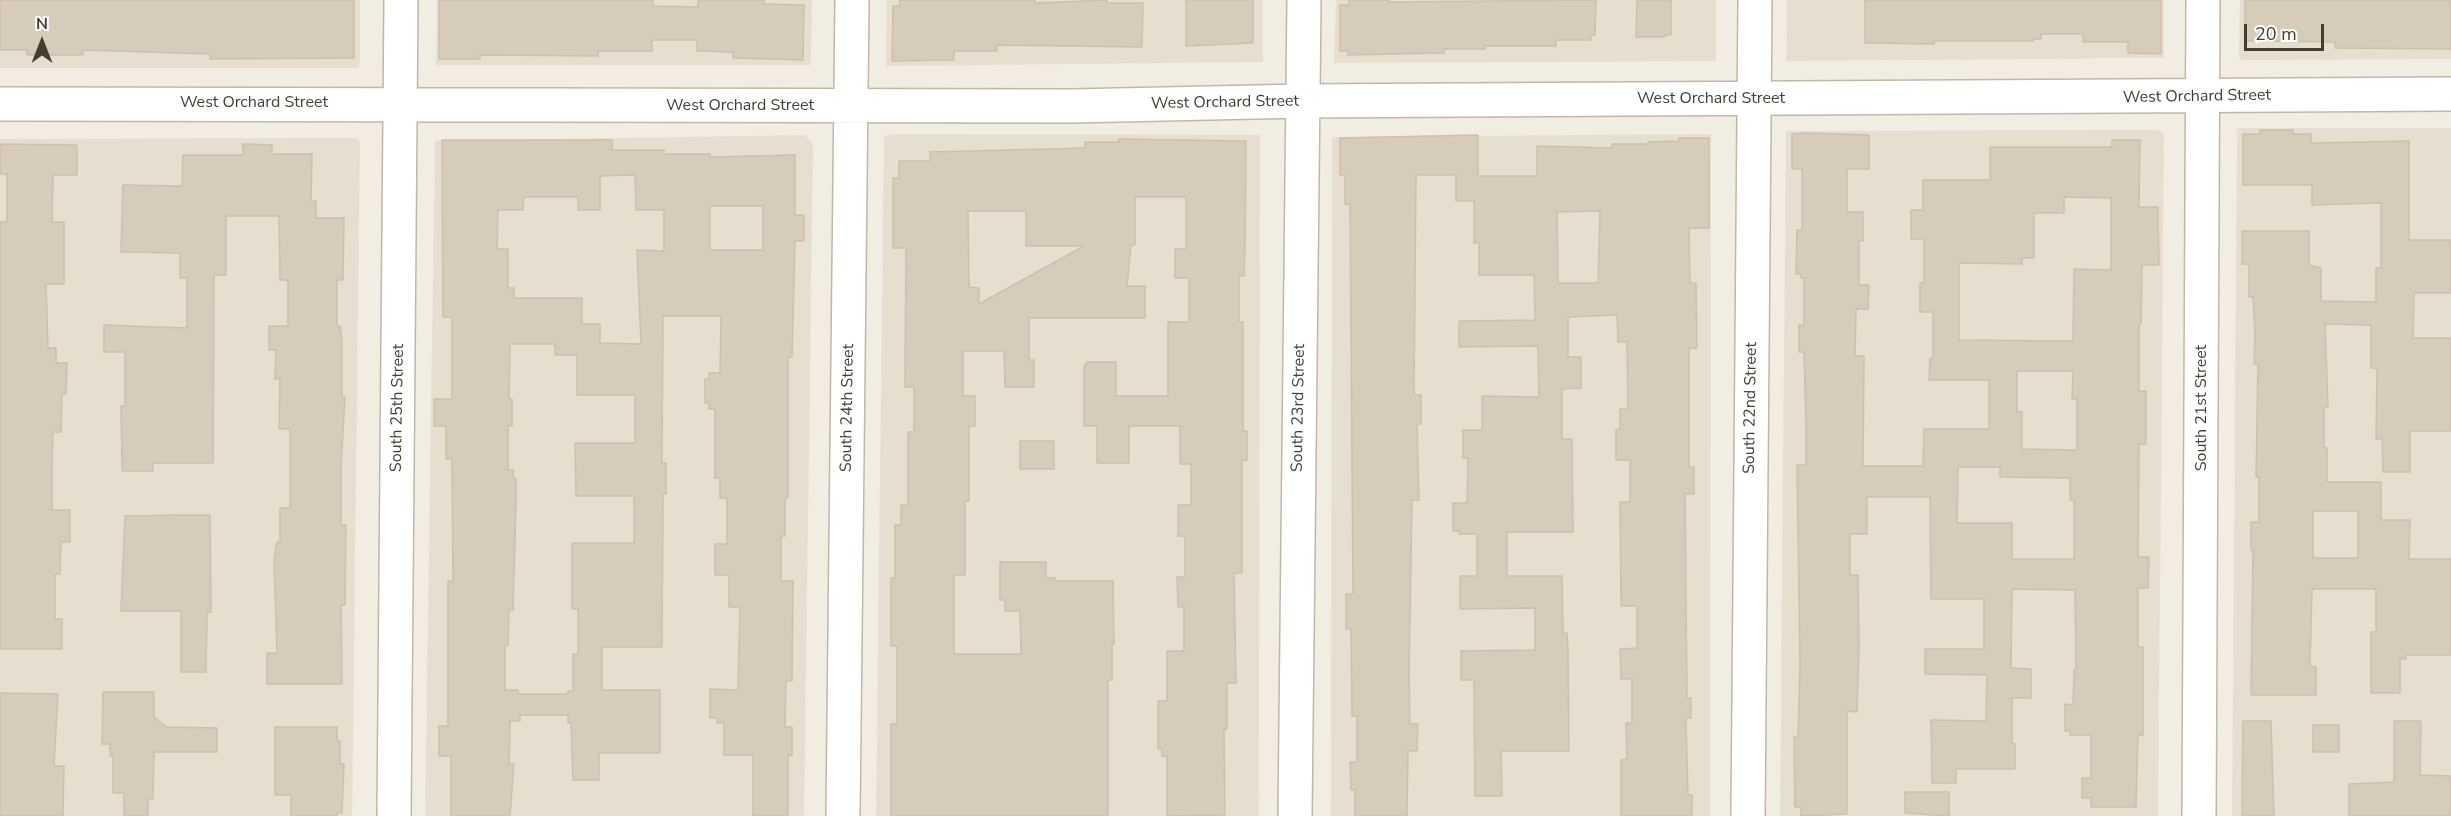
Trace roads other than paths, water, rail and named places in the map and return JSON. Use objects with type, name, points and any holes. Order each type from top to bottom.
[{"type":"street","name":"South 25th Street","points":[[394,816],[401,0]]},
{"type":"street","name":"South 24th Street","points":[[843,816],[852,0]]},
{"type":"street","name":"South 23rd Street","points":[[1295,816],[1304,0]]},
{"type":"street","name":"South 22nd Street","points":[[1748,816],[1755,0]]},
{"type":"street","name":"South 21st Street","points":[[2199,816],[2203,0]]},
{"type":"street","name":"West Orchard Street","points":[[0,104],[851,106],[2451,94]]}]
